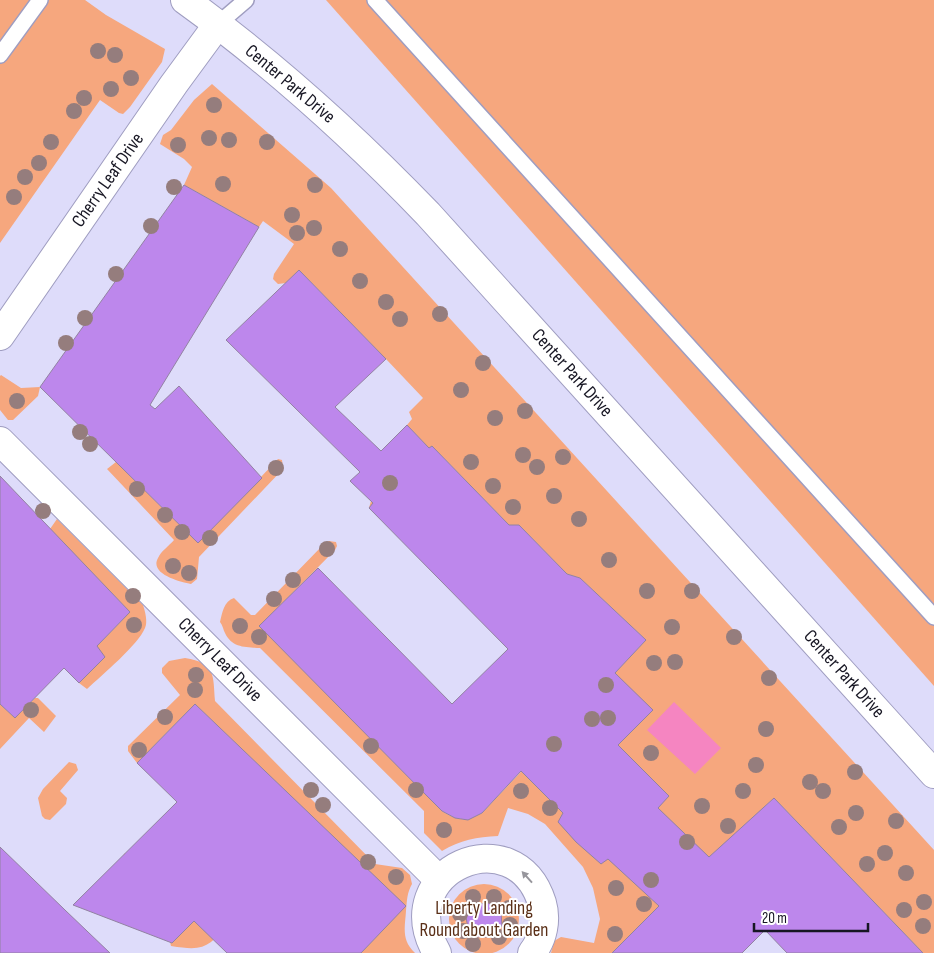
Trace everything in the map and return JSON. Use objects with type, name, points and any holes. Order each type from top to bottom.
[{"type":"street","name":"Center Park Drive","points":[[184,0],[218,24],[293,84],[334,120],[402,187],[934,774]]},
{"type":"street","name":"Cherry Leaf Drive","points":[[0,336],[174,84],[218,24]]},
{"type":"street","name":"Cherry Leaf Drive","points":[[0,441],[439,880]]},
{"type":"street","points":[[437,953],[429,939],[426,928],[425,911],[430,895],[439,880],[451,869],[466,861],[482,858],[498,860],[519,869],[527,875],[538,891],[544,910],[543,929],[532,953]]},
{"type":"lane","points":[[0,55],[40,0]]},
{"type":"lane","points":[[218,24],[246,0]]},
{"type":"lane","points":[[375,0],[934,617]]},
{"type":"green space","points":[[0,0],[85,0],[106,15],[165,49],[162,62],[123,114],[100,100],[0,243]]},
{"type":"green space","points":[[326,0],[934,0],[934,686]]},
{"type":"green space","points":[[212,84],[331,188],[934,850],[934,953],[923,953],[774,798],[699,867],[612,953],[551,953],[554,941],[561,937],[594,943],[600,919],[593,888],[583,867],[545,824],[528,814],[508,808],[498,836],[469,840],[455,844],[442,851],[424,833],[424,811],[260,648],[240,646],[231,642],[220,622],[228,602],[234,598],[251,615],[255,615],[322,546],[329,541],[336,542],[335,550],[260,626],[442,811],[453,817],[466,819],[482,813],[646,640],[580,578],[567,574],[519,525],[509,525],[432,446],[369,508],[371,501],[426,445],[407,425],[412,419],[409,412],[423,398],[299,270],[286,283],[278,284],[273,279],[274,274],[294,244],[263,221],[259,227],[184,185],[192,167],[184,159],[160,144],[163,135],[171,130],[194,100]]},
{"type":"green space","points":[[1,375],[21,388],[40,387],[38,396],[13,420],[8,420],[0,410]]},
{"type":"green space","points":[[278,459],[282,460],[283,469],[199,557],[197,579],[191,584],[167,576],[158,569],[156,564],[159,555],[174,540],[107,469],[116,462],[198,543]]},
{"type":"green space","points":[[57,519],[143,605],[146,616],[145,628],[135,643],[87,689],[79,683],[97,646],[130,612],[50,529]]},
{"type":"green space","points":[[185,658],[195,660],[208,667],[213,677],[215,701],[375,864],[402,868],[410,875],[412,884],[407,900],[405,933],[408,943],[415,953],[361,953],[405,906],[195,704],[137,763],[128,751],[128,746],[180,695],[162,673],[162,668],[169,661]]},
{"type":"green space","points":[[35,698],[38,698],[56,716],[44,732],[29,718],[0,749],[0,704],[15,718]]},
{"type":"green space","points":[[69,762],[76,764],[78,770],[60,791],[67,798],[66,804],[50,820],[45,819],[42,816],[38,798],[43,789]]},
{"type":"green space","points":[[125,853],[205,931],[231,923],[217,937],[205,945],[192,948],[171,946],[170,942],[172,943],[191,924],[123,856]]},
{"type":"green space","name":"Liberty Landing Round about Garden","points":[[477,884],[491,884],[504,890],[513,899],[519,912],[517,932],[509,944],[491,954],[477,954],[464,948],[455,939],[449,926],[449,912],[455,899],[464,890]]},
{"type":"shaded area","points":[[674,702],[721,748],[695,774],[647,730]]},
{"type":"building","points":[[184,185],[259,227],[150,405],[155,409],[179,386],[262,478],[198,543],[40,387]]},
{"type":"building","points":[[299,270],[386,359],[335,407],[381,451],[407,425],[429,448],[432,446],[509,525],[519,525],[567,574],[580,578],[646,640],[615,673],[653,710],[618,745],[669,796],[658,808],[709,857],[774,798],[923,953],[787,953],[765,930],[742,953],[612,953],[659,906],[608,859],[601,864],[576,842],[558,822],[563,813],[521,771],[482,813],[468,820],[455,818],[442,811],[259,626],[318,568],[452,704],[508,649],[369,508],[373,503],[350,481],[360,472],[226,340]]},
{"type":"building","points":[[0,476],[130,612],[97,646],[105,657],[79,683],[64,668],[15,718],[0,704]]},
{"type":"building","points":[[195,704],[406,906],[361,953],[227,953],[194,921],[172,943],[73,905],[177,802],[137,763]]},
{"type":"building","points":[[0,847],[65,910],[110,953],[0,953]]},
{"type":"building","points":[[490,903],[501,912],[502,926],[492,937],[477,937],[468,928],[466,917],[476,904]]}]
